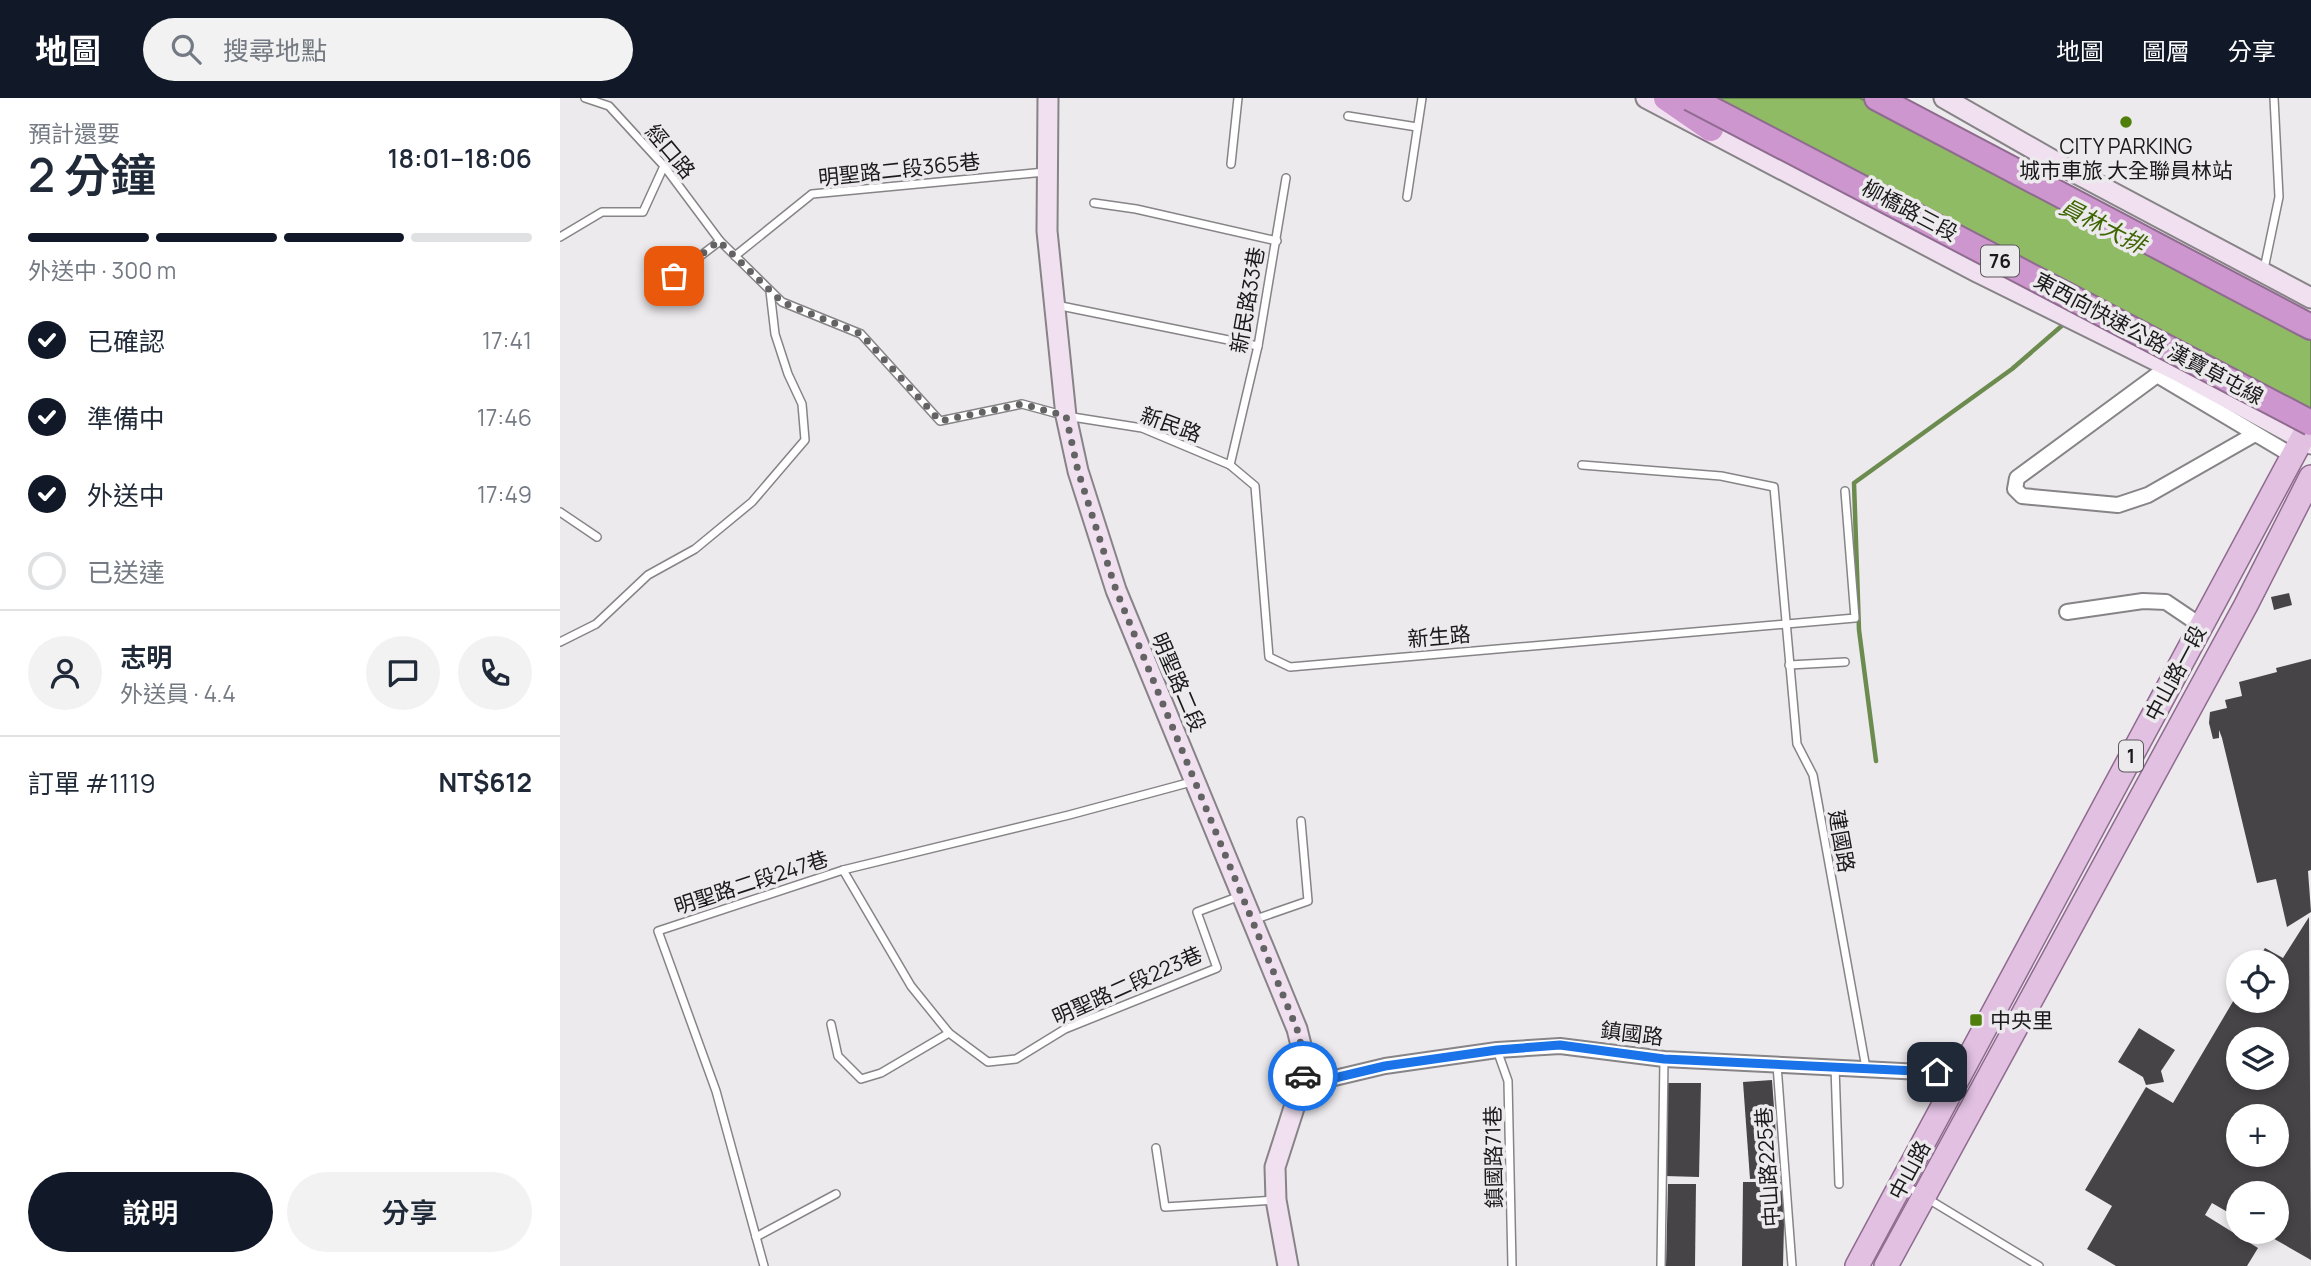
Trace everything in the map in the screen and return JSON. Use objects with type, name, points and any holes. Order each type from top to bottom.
[{"type":"highway","points":[[1666,98],[1711,130]]},
{"type":"highway","name":"東西向快速公路 漢寶草屯線","points":[[1690,98],[2306,436]]},
{"type":"highway","points":[[1877,98],[2311,327]]},
{"type":"main road","name":"中山路一段","points":[[1961,1074],[2200,625],[2306,436]]},
{"type":"main road","name":"中山路一段","points":[[1985,1083],[2246,605],[2311,478]]},
{"type":"main road","name":"中山路","points":[[1857,1266],[1961,1074]]},
{"type":"main road","name":"中山路","points":[[1886,1266],[1985,1083]]},
{"type":"street","name":"明聖路二段","points":[[1048,98],[1045,172],[1047,231],[1066,416],[1078,471],[1116,590],[1297,1029],[1305,1061],[1301,1086],[1275,1167],[1276,1200],[1288,1266]]},
{"type":"street","name":"柳橋路三段","points":[[1646,98],[1979,272],[2306,436]]},
{"type":"street","points":[[1944,98],[2070,170],[2311,298]]},
{"type":"street","points":[[2255,434],[2148,495],[2119,505],[2022,496],[2015,489],[2017,478],[2157,375],[2255,434],[2306,436]]},
{"type":"street","points":[[2067,612],[2143,601],[2166,602],[2200,625]]},
{"type":"street","name":"鎮國路","points":[[1301,1086],[1385,1066],[1497,1050],[1560,1045],[1664,1059],[1961,1074]]},
{"type":"lane","name":"經口路","points":[[585,98],[609,106],[664,166],[719,241],[782,302],[861,334],[940,421],[1022,404],[1066,416]]},
{"type":"lane","points":[[1231,164],[1238,98]]},
{"type":"lane","points":[[1407,197],[1422,98]]},
{"type":"lane","points":[[2263,273],[2279,197],[2274,98]]},
{"type":"lane","points":[[1348,116],[1418,127]]},
{"type":"lane","points":[[560,237],[602,212],[643,212],[664,166]]},
{"type":"lane","name":"明聖路二段365巷","points":[[735,256],[813,194],[1045,172]]},
{"type":"lane","points":[[1277,241],[1286,178]]},
{"type":"lane","name":"新民路33巷","points":[[1094,203],[1136,209],[1277,241],[1258,346],[1230,465]]},
{"type":"lane","points":[[674,276],[719,241]]},
{"type":"lane","points":[[560,642],[596,624],[648,575],[695,549],[752,502],[805,440],[802,404],[788,374],[775,334],[770,290]]},
{"type":"lane","points":[[1055,304],[1258,346]]},
{"type":"lane","name":"新民路","points":[[1066,416],[1142,428],[1230,465],[1255,486]]},
{"type":"lane","name":"建國路","points":[[1582,465],[1721,476],[1774,487],[1797,744],[1813,775],[1866,1068]]},
{"type":"lane","name":"新生路","points":[[1255,486],[1269,657],[1290,667],[1785,622]]},
{"type":"lane","points":[[1785,622],[1856,618],[1845,491]]},
{"type":"lane","points":[[560,512],[597,537]]},
{"type":"lane","points":[[1789,665],[1845,662]]},
{"type":"lane","name":"明聖路二段247巷","points":[[764,1266],[716,1091],[658,931],[843,870],[1195,781]]},
{"type":"lane","points":[[1253,920],[1308,901],[1301,821]]},
{"type":"lane","name":"明聖路二段223巷","points":[[843,870],[911,986],[949,1033],[988,1062],[1016,1059],[1065,1029],[1217,968],[1197,912],[1243,895]]},
{"type":"lane","points":[[831,1024],[838,1056],[861,1079],[881,1073],[949,1033]]},
{"type":"lane","name":"鎮國路71巷","points":[[1497,1050],[1508,1082],[1512,1266]]},
{"type":"lane","points":[[1661,1266],[1664,1059]]},
{"type":"lane","name":"中山路225巷","points":[[1777,1065],[1792,1266]]},
{"type":"lane","points":[[1835,1067],[1839,1184]]},
{"type":"lane","points":[[1156,1148],[1165,1207],[1276,1200]]},
{"type":"lane","points":[[1902,1184],[2039,1266]]},
{"type":"lane","points":[[756,1237],[836,1194]]},
{"type":"shaded area","points":[[1703,98],[1860,98],[2311,334],[2311,417]]},
{"type":"building","points":[[2289,593],[2292,605],[2274,610],[2271,597]]},
{"type":"building","points":[[2311,659],[2311,870],[2308,871],[2311,912],[2287,927],[2276,879],[2257,883],[2222,738],[2219,730],[2219,738],[2213,739],[2209,723],[2210,712],[2227,708],[2225,700],[2242,696],[2239,682]]},
{"type":"building","points":[[2309,917],[2311,1260],[2283,1244],[2289,1244],[2289,1181],[2226,1181],[2226,1211],[2212,1203],[2205,1215],[2226,1228],[2226,1244],[2252,1244],[2258,1248],[2247,1266],[2116,1266],[2087,1249],[2112,1206],[2085,1190],[2146,1087],[2173,1103],[2226,1013],[2289,1013],[2288,950]]},
{"type":"building","points":[[2139,1028],[2175,1050],[2161,1071],[2164,1082],[2146,1085],[2143,1077],[2118,1062]]},
{"type":"building","points":[[1772,1080],[1779,1177],[1750,1179],[1743,1082]]},
{"type":"building","points":[[1667,1083],[1701,1083],[1699,1177],[1665,1176]]},
{"type":"building","points":[[1743,1182],[1785,1182],[1783,1266],[1742,1266]]},
{"type":"building","points":[[1668,1184],[1696,1184],[1695,1266],[1666,1266]]},
{"type":"waterway","points":[[1876,761],[1859,630],[1854,483],[2012,369],[2065,323]]},
{"type":"way so far","points":[[674,276],[719,241],[782,302],[861,334],[940,421],[1022,404],[1066,416],[1078,471],[1116,590],[1297,1029],[1305,1061],[1303,1076]]},
{"type":"place","name":"CITY PARKING 城市車旅 大全聯員林站","points":[[2126,122]]},
{"type":"place","name":"中央里","points":[[1976,1020]]},
{"type":"route","points":[[1303,1076],[1301,1086],[1385,1066],[1497,1050],[1560,1045],[1664,1059],[1937,1072]]},
{"type":"water label","name":"員林大排","points":[[2103,225]]}]
